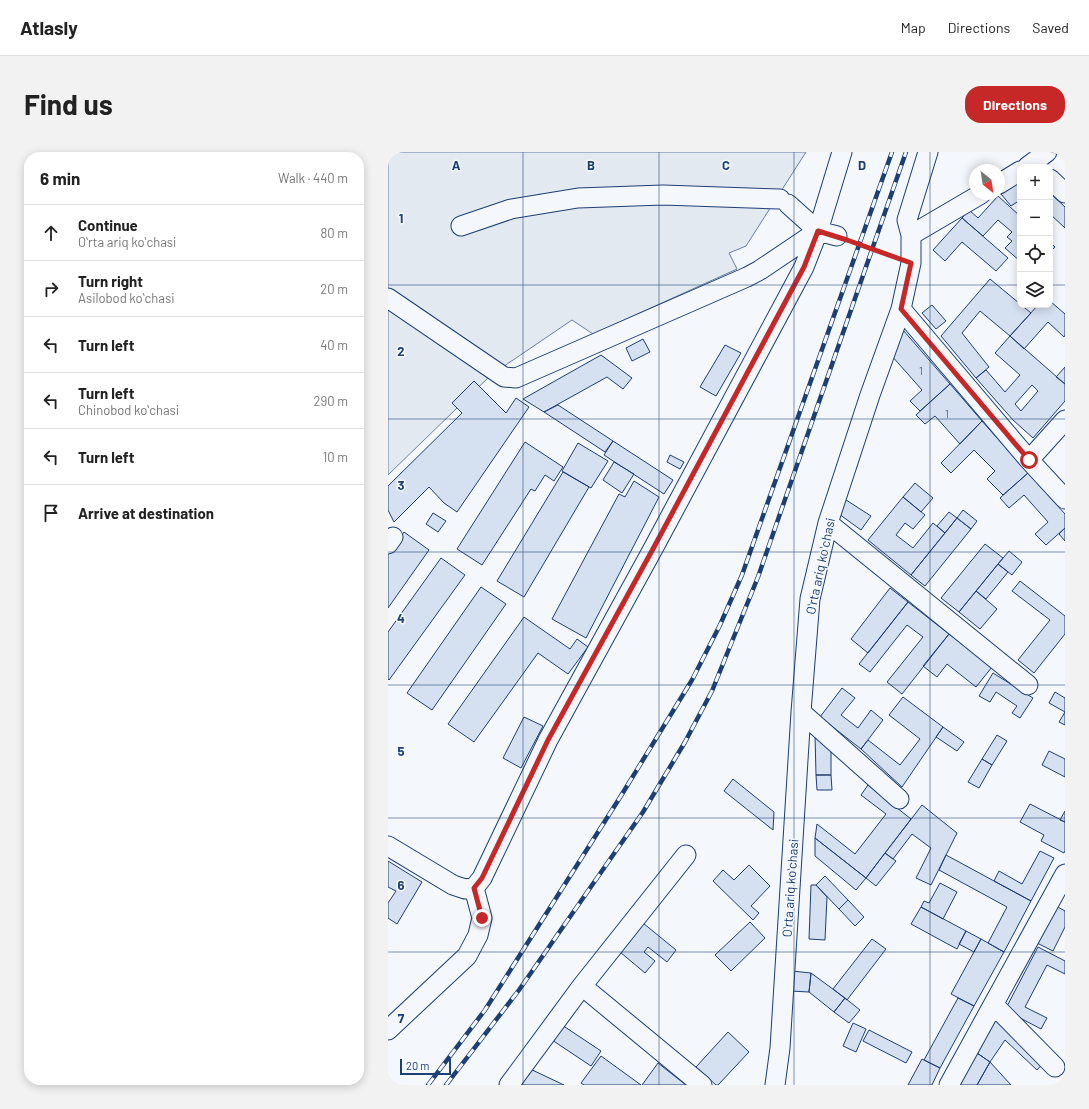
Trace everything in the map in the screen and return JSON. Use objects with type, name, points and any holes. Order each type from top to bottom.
[{"type":"street","points":[[388,846],[465,890],[474,888],[482,878],[548,740],[654,547],[804,267],[818,231],[842,152]]},
{"type":"street","name":"Oʻrta ariq koʻchasi","points":[[775,1085],[780,1048],[801,712],[810,599],[828,523],[870,395],[901,309],[911,263],[912,235],[907,220],[928,152]]},
{"type":"street","points":[[1005,180],[1017,173]]},
{"type":"street","points":[[1053,181],[1065,193]]},
{"type":"street","points":[[461,226],[511,209],[578,198],[663,195],[784,201],[818,231],[836,236]]},
{"type":"street","points":[[912,235],[972,200]]},
{"type":"street","points":[[388,298],[504,377],[516,378],[760,270],[818,231]]},
{"type":"street","points":[[901,309],[1029,460],[1065,499]]},
{"type":"street","points":[[1029,460],[1065,420]]},
{"type":"street","points":[[828,523],[1028,685]]},
{"type":"street","points":[[801,712],[899,799]]},
{"type":"street","points":[[509,1085],[582,986],[686,855]]},
{"type":"street","points":[[949,1085],[1065,874]]},
{"type":"street","points":[[388,1030],[467,956],[478,936],[482,918],[474,888]]},
{"type":"street","points":[[582,986],[702,1085]]},
{"type":"street","points":[[994,1005],[1055,1067]]},
{"type":"path","points":[[836,236],[911,263]]},
{"type":"shaded area","points":[[388,152],[806,152],[746,246],[729,253],[737,269],[593,334],[572,320],[491,375],[388,475]]},
{"type":"building","points":[[1017,182],[1017,202],[1011,206],[1005,199],[1005,191]]},
{"type":"building","points":[[1053,196],[1065,207],[1065,228],[1053,217]]},
{"type":"building","points":[[994,200],[1002,200],[1017,213],[1017,258],[1005,248],[1012,241],[1007,237],[1012,232],[998,220],[983,236],[962,218],[969,210],[978,218]]},
{"type":"building","points":[[962,218],[1008,258],[996,271],[962,242],[945,261],[933,250]]},
{"type":"building","points":[[990,279],[1017,301],[1017,308],[1025,308],[1031,313],[1010,336],[980,311],[962,333],[989,367],[976,378],[941,336]]},
{"type":"building","points":[[1053,304],[1065,314],[1064,337],[1048,322],[1024,349],[1010,336],[1035,308],[1053,308]]},
{"type":"building","points":[[932,305],[946,321],[936,329],[922,313]]},
{"type":"building","points":[[903,330],[950,384],[920,411],[910,401],[922,390],[891,355]]},
{"type":"building","points":[[1010,336],[1065,384],[1065,401],[1033,438],[1013,420],[976,378],[986,370],[1005,392],[1020,375],[995,353]],"holes":[[[1032,385],[1038,391],[1021,411],[1015,404]]]},
{"type":"building","points":[[643,339],[650,352],[632,361],[626,348]]},
{"type":"building","points":[[725,345],[741,353],[716,396],[700,387]]},
{"type":"building","points":[[601,355],[632,378],[623,389],[607,377],[544,412],[523,399]]},
{"type":"building","points":[[1065,367],[1065,384],[1056,377]]},
{"type":"building","points":[[474,381],[506,413],[516,398],[529,407],[457,512],[444,503],[429,487],[394,522],[388,510],[388,486],[462,413],[452,403]]},
{"type":"building","points":[[950,384],[982,421],[960,444],[935,416],[925,424],[916,415]]},
{"type":"building","points":[[558,405],[613,441],[605,452],[544,412]]},
{"type":"building","points":[[982,421],[1028,473],[1003,495],[987,479],[995,471],[974,450],[951,473],[941,463]]},
{"type":"building","points":[[613,441],[673,480],[664,494],[604,455]]},
{"type":"building","points":[[525,442],[563,467],[554,481],[545,475],[535,491],[531,489],[482,565],[457,549]]},
{"type":"building","points":[[578,443],[608,461],[591,488],[562,471]]},
{"type":"building","points":[[670,455],[684,462],[680,469],[667,462]]},
{"type":"building","points":[[614,462],[634,474],[622,493],[603,480]]},
{"type":"building","points":[[563,472],[589,487],[524,597],[497,581]]},
{"type":"building","points":[[1028,473],[1065,514],[1065,528],[1046,545],[1035,534],[1048,522],[1024,495],[1009,508],[1000,498]]},
{"type":"building","points":[[634,481],[659,497],[586,638],[552,619],[619,494],[625,497]]},
{"type":"building","points":[[915,483],[933,498],[921,512],[903,497]]},
{"type":"building","points":[[903,497],[925,515],[913,529],[905,523],[896,535],[913,548],[933,523],[945,533],[911,575],[868,540]]},
{"type":"building","points":[[843,498],[871,516],[861,530],[839,514]]},
{"type":"building","points":[[963,510],[977,521],[971,529],[957,518]]},
{"type":"building","points":[[949,512],[957,518],[945,533],[937,526]]},
{"type":"building","points":[[433,513],[446,521],[438,532],[426,524]]},
{"type":"building","points":[[957,518],[971,529],[925,586],[911,575]]},
{"type":"building","points":[[1065,528],[1065,541],[1059,534]]},
{"type":"building","points":[[404,532],[429,550],[388,608],[388,554]]},
{"type":"building","points":[[985,544],[1003,558],[959,612],[941,598]]},
{"type":"building","points":[[1009,551],[1022,562],[1012,575],[998,564]]},
{"type":"building","points":[[441,558],[465,575],[389,680],[388,632]]},
{"type":"building","points":[[998,564],[1008,572],[986,599],[976,591]]},
{"type":"building","points":[[1020,581],[1065,616],[1065,634],[1034,673],[1018,660],[1050,620],[1012,591]]},
{"type":"building","points":[[481,587],[506,604],[432,710],[407,693]]},
{"type":"building","points":[[890,588],[908,602],[868,653],[851,639]]},
{"type":"building","points":[[976,591],[997,609],[980,629],[959,612]]},
{"type":"building","points":[[908,602],[949,634],[902,694],[887,682],[923,637],[907,625],[870,672],[859,664]]},
{"type":"building","points":[[524,617],[570,649],[577,639],[588,647],[568,674],[538,653],[474,742],[448,724]]},
{"type":"building","points":[[949,634],[992,667],[976,687],[947,664],[937,677],[923,666]]},
{"type":"building","points":[[993,673],[1033,698],[1020,718],[1012,713],[1017,706],[996,692],[990,702],[979,696]]},
{"type":"building","points":[[842,688],[855,698],[841,715],[858,728],[871,710],[883,720],[861,749],[820,717]]},
{"type":"building","points":[[1055,692],[1065,698],[1065,712],[1049,703]]},
{"type":"building","points":[[903,697],[943,727],[902,787],[861,749],[868,740],[900,765],[920,739],[889,715]]},
{"type":"building","points":[[1065,712],[1065,725],[1059,722]]},
{"type":"building","points":[[524,717],[543,726],[521,768],[503,758]]},
{"type":"building","points":[[943,727],[964,742],[957,751],[936,737]]},
{"type":"building","points":[[815,735],[831,750],[831,775],[816,775]]},
{"type":"building","points":[[997,735],[1007,741],[992,765],[982,759]]},
{"type":"building","points":[[1049,751],[1065,759],[1065,777],[1042,765]]},
{"type":"building","points":[[982,759],[992,765],[979,788],[968,782]]},
{"type":"building","points":[[816,775],[831,775],[832,790],[817,790]]},
{"type":"building","points":[[733,779],[774,812],[773,830],[724,791]]},
{"type":"building","points":[[868,785],[911,819],[866,878],[815,838],[817,824],[855,854],[886,814],[861,795]]},
{"type":"building","points":[[1030,804],[1065,822],[1064,853],[1041,841],[1044,835],[1020,822]]},
{"type":"building","points":[[922,805],[957,833],[931,885],[916,878],[931,848],[912,834],[893,859],[885,853]]},
{"type":"building","points":[[1065,811],[1065,822],[1060,820]]},
{"type":"building","points":[[815,838],[866,878],[856,890],[815,856]]},
{"type":"building","points":[[1040,851],[1054,858],[1031,901],[994,881],[999,871],[1022,884]]},
{"type":"building","points":[[885,853],[896,861],[876,886],[866,878]]},
{"type":"building","points":[[946,855],[1031,901],[1004,952],[988,943],[1007,907],[939,870]]},
{"type":"building","points":[[388,861],[422,882],[397,924],[388,918],[388,903],[396,891],[388,887]]},
{"type":"building","points":[[749,865],[770,886],[751,906],[759,913],[753,920],[713,881],[723,870],[734,880]]},
{"type":"building","points":[[825,876],[848,900],[839,909],[816,885]]},
{"type":"building","points":[[940,883],[957,892],[943,919],[921,907],[924,901],[929,903]]},
{"type":"building","points":[[811,885],[816,885],[827,897],[825,940],[809,939]]},
{"type":"building","points":[[848,900],[864,917],[855,926],[839,909]]},
{"type":"building","points":[[1056,906],[1065,911],[1065,927],[1053,951],[1037,943]]},
{"type":"building","points":[[921,907],[966,931],[957,949],[911,924]]},
{"type":"building","points":[[750,922],[765,938],[731,971],[715,955]]},
{"type":"building","points":[[643,923],[676,950],[667,962],[648,947],[644,952],[655,961],[645,973],[620,952]]},
{"type":"building","points":[[966,931],[981,939],[974,952],[959,944]]},
{"type":"building","points":[[872,939],[886,949],[847,1000],[833,989]]},
{"type":"building","points":[[981,939],[1004,952],[974,1006],[951,994]]},
{"type":"building","points":[[1038,947],[1065,961],[1065,974],[1047,965],[1025,1007],[1047,1018],[1041,1029],[1005,1010]]},
{"type":"building","points":[[792,971],[811,973],[809,992],[790,991]]},
{"type":"building","points":[[811,973],[845,998],[834,1012],[809,992]]},
{"type":"building","points":[[845,998],[860,1010],[849,1023],[834,1012]]},
{"type":"building","points":[[958,998],[974,1006],[940,1068],[924,1060]]},
{"type":"building","points":[[997,1017],[1045,1061],[1037,1070],[1005,1040],[990,1062],[977,1053]]},
{"type":"building","points":[[853,1023],[866,1029],[856,1052],[843,1046]]},
{"type":"building","points":[[562,1025],[601,1051],[591,1066],[552,1040]]},
{"type":"building","points":[[869,1030],[912,1052],[906,1063],[863,1041]]},
{"type":"building","points":[[728,1032],[749,1052],[718,1085],[716,1085],[696,1067]]},
{"type":"building","points":[[977,1053],[990,1062],[977,1085],[959,1085]]},
{"type":"building","points":[[601,1056],[641,1085],[584,1085],[581,1083]]},
{"type":"building","points":[[922,1059],[940,1068],[932,1085],[908,1085]]},
{"type":"building","points":[[990,1062],[1011,1085],[977,1085]]},
{"type":"building","points":[[658,1063],[686,1085],[642,1085]]},
{"type":"building","points":[[526,1067],[564,1085],[518,1085]]},
{"type":"railway","points":[[428,1085],[485,1010],[619,799],[692,680],[720,625],[742,575],[892,152]]},
{"type":"railway","points":[[446,1085],[519,990],[643,812],[685,742],[712,691],[758,577],[906,152]]},
{"type":"route","points":[[482,918],[474,888],[482,878],[548,740],[654,547],[804,267],[818,231],[911,263],[901,309],[1029,460]]}]
